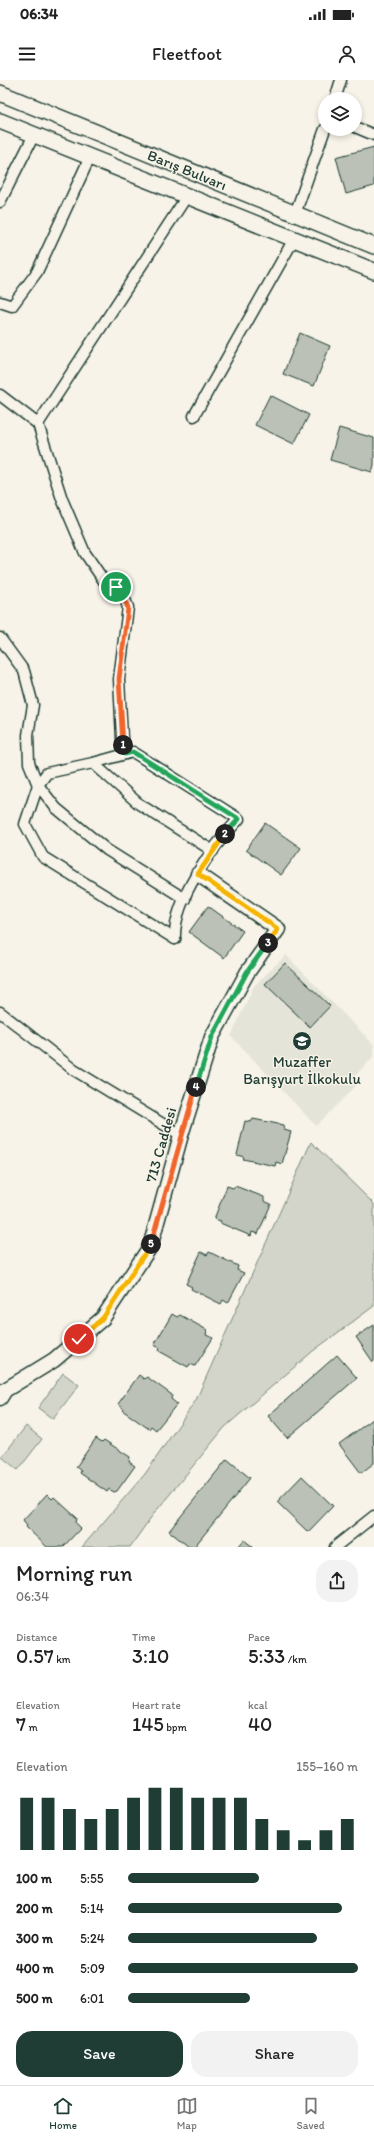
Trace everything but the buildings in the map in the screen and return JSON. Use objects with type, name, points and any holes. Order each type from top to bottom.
[{"type":"main road","name":"Barış Bulvarı","points":[[0,93],[374,246]]},
{"type":"main road","name":"Barış Bulvarı","points":[[0,121],[374,271]]},
{"type":"street","points":[[337,92],[340,80]]},
{"type":"street","points":[[362,130],[374,135]]},
{"type":"street","points":[[0,202],[34,135]]},
{"type":"street","points":[[295,214],[323,136]]},
{"type":"street","points":[[0,302],[12,306],[37,272],[90,157]]},
{"type":"street","points":[[38,424],[187,196]]},
{"type":"street","points":[[194,416],[294,239]]},
{"type":"street","points":[[0,395],[38,424],[62,499],[85,553],[104,581],[121,590],[128,608],[119,679],[122,739],[125,754]]},
{"type":"street","points":[[0,638],[24,671],[33,705],[28,735],[29,763],[38,785],[56,808],[107,850],[185,899]]},
{"type":"street","points":[[133,752],[239,819],[222,837],[188,889],[175,931],[175,939],[43,857],[25,824],[38,785],[47,773],[93,763],[133,752]]},
{"type":"street","points":[[93,763],[139,804],[213,851]]},
{"type":"street","name":"713 Caddesi","points":[[0,1398],[5,1390],[54,1360],[103,1318],[150,1247],[212,1037],[247,972],[278,929],[198,874]]},
{"type":"street","points":[[0,1012],[74,1070],[182,1135]]},
{"type":"street","points":[[335,1547],[374,1516]]},
{"type":"shaded area","name":"Muzaffer Barışyurt İlkokulu","points":[[286,955],[374,1045],[374,1056],[355,1076],[361,1081],[316,1126],[231,1036],[254,986]]},
{"type":"shaded area","points":[[311,1142],[374,1204],[374,1306],[313,1351],[225,1427],[152,1516],[130,1547],[82,1547],[145,1474],[196,1400]]},
{"type":"shaded area","points":[[63,1373],[79,1385],[53,1419],[38,1408]]},
{"type":"shaded area","points":[[26,1426],[42,1439],[18,1470],[2,1457]]},
{"type":"place","name":"Muzaffer Barışyurt İlkokulu","points":[[302,1041]]},
{"type":"route","points":[[79,1339],[103,1318],[150,1247],[190,1106],[212,1037],[247,972],[278,929],[198,874],[222,837],[239,819],[133,752],[125,754],[122,739],[119,679],[128,608],[121,590],[116,587]]}]
